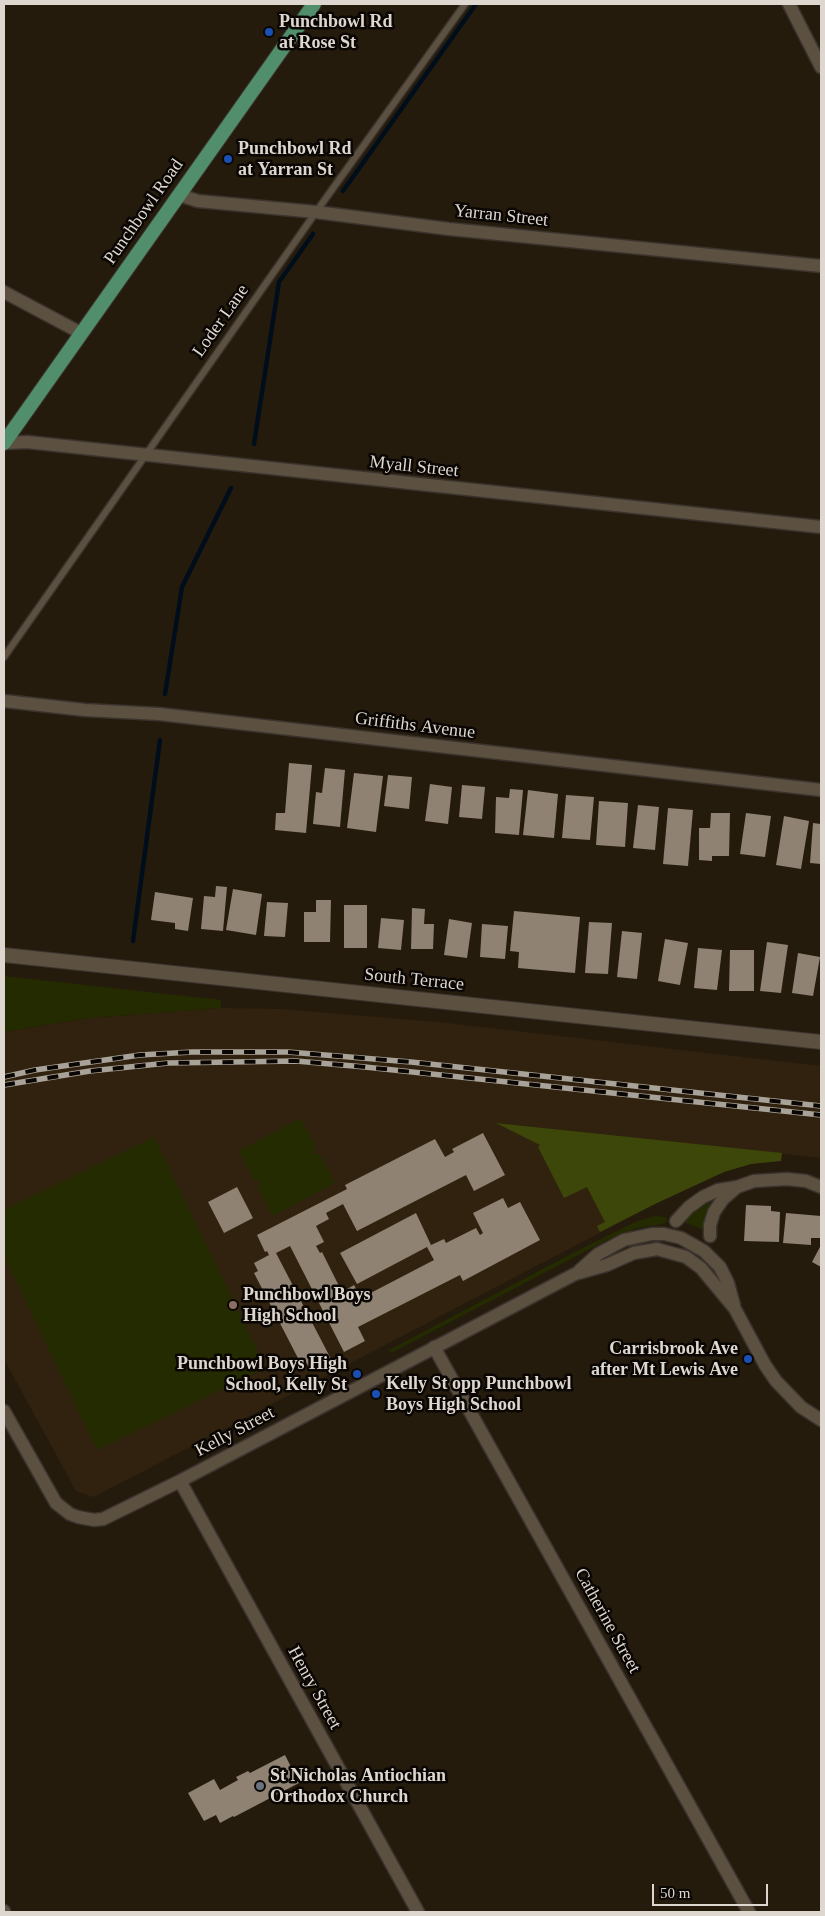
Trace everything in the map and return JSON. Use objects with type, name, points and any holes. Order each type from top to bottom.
[{"type":"main road","name":"Punchbowl Road","points":[[4,443],[314,4]]},
{"type":"street","points":[[789,4],[821,67]]},
{"type":"street","name":"Yarran Street","points":[[179,195],[198,201],[316,212],[449,229],[821,266]]},
{"type":"street","points":[[4,292],[81,333]]},
{"type":"street","name":"Myall Street","points":[[4,443],[28,442],[821,527]]},
{"type":"street","name":"Griffiths Avenue","points":[[4,701],[85,710],[159,714],[821,790]]},
{"type":"street","name":"South Terrace","points":[[4,955],[821,1042]]},
{"type":"street","points":[[676,1220],[689,1207],[718,1190],[737,1187],[754,1181],[787,1179],[821,1187]]},
{"type":"street","points":[[710,1236],[710,1226],[714,1212],[723,1199],[737,1187]]},
{"type":"street","name":"Kelly Street","points":[[4,1411],[56,1503],[70,1514],[85,1519],[103,1519],[180,1481],[575,1274],[611,1246],[638,1236],[664,1234],[681,1238],[694,1244],[720,1267],[728,1283],[735,1309]]},
{"type":"street","name":"Kelly Street","points":[[575,1274],[607,1265],[634,1253],[657,1249],[678,1254],[694,1262],[735,1309]]},
{"type":"street","points":[[735,1309],[765,1365],[776,1381],[801,1407],[821,1420]]},
{"type":"street","name":"Catherine Street","points":[[434,1347],[748,1912]]},
{"type":"street","name":"Henry Street","points":[[180,1481],[418,1912]]},
{"type":"lane","name":"Loder Lane","points":[[4,657],[316,212],[466,4]]},
{"type":"shaded area","name":"Punchbowl Boys High School","points":[[221,1008],[280,1009],[438,1022],[821,1066],[821,1158],[498,1123],[655,1204],[94,1497],[76,1491],[4,1359],[4,1032],[89,1018]]},
{"type":"green space","points":[[4,976],[221,1000],[221,1008],[89,1018],[4,1032]]},
{"type":"green space","points":[[301,1118],[317,1149],[312,1151],[314,1155],[319,1153],[335,1183],[273,1216],[257,1186],[261,1183],[259,1180],[255,1182],[239,1151]]},
{"type":"green space","points":[[496,1123],[782,1153],[781,1161],[751,1164],[724,1172],[600,1232],[597,1226],[605,1222],[587,1187],[564,1198],[538,1147],[540,1145]]},
{"type":"green space","points":[[154,1137],[266,1368],[97,1450],[4,1256],[4,1210]]},
{"type":"green space","points":[[711,1202],[702,1229],[686,1223],[686,1220],[695,1210]]},
{"type":"green space","points":[[655,1216],[665,1217],[668,1220],[663,1224],[637,1228],[607,1240],[391,1353],[389,1350],[577,1251],[637,1221]]},
{"type":"building","points":[[289,763],[312,765],[306,833],[275,830],[276,813],[285,813]]},
{"type":"building","points":[[325,768],[345,770],[340,827],[313,824],[316,792],[322,793]]},
{"type":"building","points":[[354,773],[383,776],[376,832],[347,828]]},
{"type":"building","points":[[388,775],[412,777],[409,809],[384,806]]},
{"type":"building","points":[[430,784],[452,787],[448,824],[425,821]]},
{"type":"building","points":[[462,785],[485,787],[482,819],[459,817]]},
{"type":"building","points":[[510,789],[523,790],[519,835],[495,833],[496,797],[509,798]]},
{"type":"building","points":[[528,790],[558,794],[554,838],[523,835]]},
{"type":"building","points":[[566,795],[594,797],[590,840],[562,838]]},
{"type":"building","points":[[599,801],[628,803],[625,847],[596,845]]},
{"type":"building","points":[[638,805],[659,807],[655,850],[633,848]]},
{"type":"building","points":[[668,808],[693,810],[688,866],[663,864]]},
{"type":"building","points":[[711,813],[730,813],[729,856],[712,856],[712,861],[699,860],[699,828],[710,828]]},
{"type":"building","points":[[746,813],[771,816],[765,857],[740,854]]},
{"type":"building","points":[[784,816],[809,821],[801,869],[776,865]]},
{"type":"building","points":[[813,823],[821,824],[821,864],[810,863]]},
{"type":"building","points":[[216,886],[227,887],[223,931],[201,929],[204,896],[215,897]]},
{"type":"building","points":[[233,889],[262,894],[256,935],[226,930]]},
{"type":"building","points":[[155,892],[193,898],[188,931],[175,929],[175,923],[151,920]]},
{"type":"building","points":[[316,900],[331,900],[330,942],[304,942],[304,912],[316,912]]},
{"type":"building","points":[[267,902],[288,903],[285,937],[264,936]]},
{"type":"building","points":[[344,905],[367,905],[367,948],[344,948]]},
{"type":"building","points":[[412,908],[425,909],[424,924],[434,924],[433,949],[411,949]]},
{"type":"building","points":[[514,911],[580,917],[575,973],[518,968],[519,952],[510,951]]},
{"type":"building","points":[[381,918],[404,920],[401,950],[378,948]]},
{"type":"building","points":[[449,919],[472,923],[467,958],[444,955]]},
{"type":"building","points":[[589,922],[612,923],[608,974],[585,973]]},
{"type":"building","points":[[482,924],[508,926],[505,959],[480,957]]},
{"type":"building","points":[[622,931],[642,933],[637,979],[617,977]]},
{"type":"building","points":[[665,939],[688,943],[680,985],[658,981]]},
{"type":"building","points":[[767,942],[788,945],[781,993],[760,991]]},
{"type":"building","points":[[698,948],[722,950],[717,990],[694,988]]},
{"type":"building","points":[[730,950],[754,950],[754,991],[729,991]]},
{"type":"building","points":[[798,953],[820,957],[813,996],[792,993]]},
{"type":"building","points":[[483,1133],[505,1175],[474,1191],[466,1175],[357,1231],[343,1204],[326,1213],[329,1219],[316,1226],[324,1242],[316,1246],[320,1253],[322,1252],[342,1292],[354,1285],[361,1298],[434,1260],[427,1247],[357,1284],[340,1253],[416,1213],[431,1245],[444,1239],[446,1243],[476,1228],[480,1235],[483,1233],[473,1213],[503,1198],[508,1208],[520,1202],[540,1240],[463,1281],[460,1275],[358,1327],[365,1341],[344,1352],[290,1246],[276,1253],[331,1359],[310,1369],[306,1362],[301,1364],[254,1273],[258,1271],[254,1263],[269,1255],[267,1251],[265,1252],[257,1235],[347,1189],[345,1185],[435,1139],[445,1157],[454,1152],[452,1149]]},
{"type":"building","points":[[237,1187],[253,1218],[224,1233],[208,1202]]},
{"type":"building","points":[[746,1205],[771,1206],[771,1211],[780,1212],[779,1242],[744,1241]]},
{"type":"building","points":[[786,1213],[821,1216],[821,1238],[811,1238],[811,1245],[783,1243]]},
{"type":"building","points":[[821,1245],[821,1267],[812,1262]]},
{"type":"building","name":"St Nicholas Antiochian Orthodox Church","points":[[285,1755],[299,1783],[220,1823],[216,1815],[204,1821],[188,1793],[214,1779],[220,1790],[238,1780],[236,1777],[248,1771],[250,1773]]},
{"type":"waterway","points":[[343,191],[476,4]]},
{"type":"waterway","points":[[254,444],[279,282],[313,234]]},
{"type":"waterway","points":[[165,694],[182,587],[231,488]]},
{"type":"waterway","points":[[133,941],[160,740]]},
{"type":"railway","points":[[4,1077],[35,1070],[140,1055],[192,1052],[288,1052],[411,1062],[821,1106]]},
{"type":"railway","points":[[4,1085],[90,1071],[168,1063],[296,1061],[821,1115]]},
{"type":"place","name":"Punchbowl Rd at Rose St","points":[[269,32]]},
{"type":"place","name":"Punchbowl Rd at Yarran St","points":[[228,159]]},
{"type":"place","name":"Punchbowl Boys High School","points":[[233,1305]]},
{"type":"place","name":"Carrisbrook Ave after Mt Lewis Ave","points":[[748,1359]]},
{"type":"place","name":"Punchbowl Boys High School, Kelly St","points":[[357,1374]]},
{"type":"place","name":"Kelly St opp Punchbowl Boys High School","points":[[376,1394]]},
{"type":"place","name":"St Nicholas Antiochian Orthodox Church","points":[[260,1786]]}]
